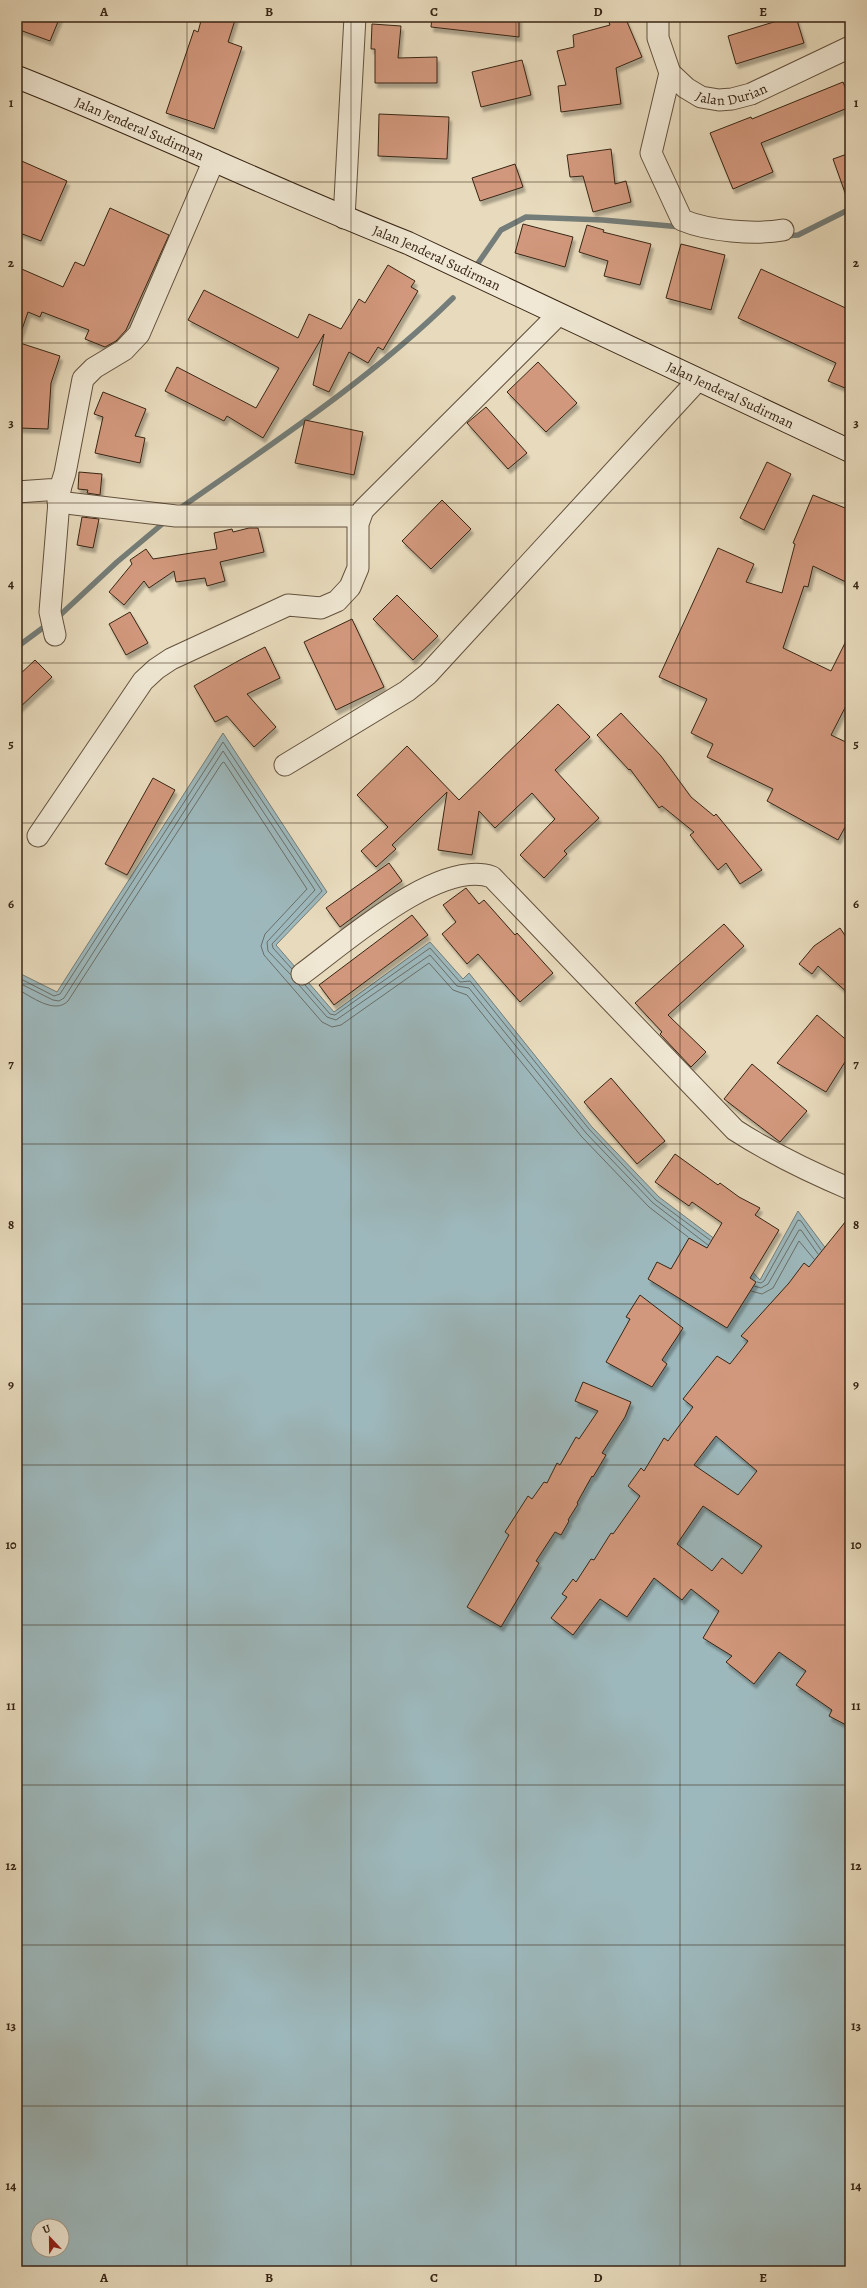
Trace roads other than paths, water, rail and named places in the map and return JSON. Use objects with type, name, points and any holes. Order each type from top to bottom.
[{"type":"main road","name":"Jalan Jenderal Sudirman","points":[[17,76],[99,109],[344,218],[408,243],[558,315],[850,451]]},
{"type":"street","points":[[344,218],[356,36],[355,17]]},
{"type":"street","name":"Jalan Durian","points":[[658,17],[658,38],[670,73],[686,88],[701,97],[718,100],[732,99],[751,94],[850,47]]},
{"type":"street","points":[[670,73],[651,153],[682,220],[709,227],[760,233],[783,230]]},
{"type":"street","points":[[53,627],[59,495],[66,473],[83,380],[94,368],[124,350],[139,334],[214,160]]},
{"type":"street","points":[[38,836],[143,681],[156,669],[171,659],[288,605],[321,608],[337,601],[344,595],[350,587],[358,568],[360,516],[363,510],[558,315]]},
{"type":"street","points":[[285,765],[407,691],[428,674],[698,380]]},
{"type":"street","points":[[17,492],[59,495],[176,516],[360,516]]},
{"type":"street","points":[[302,974],[402,901],[426,887],[448,879],[476,874],[492,877],[735,1130],[763,1148],[795,1165],[850,1189]]},
{"type":"water","points":[[223,733],[327,892],[276,945],[334,1012],[430,942],[463,979],[469,973],[592,1127],[659,1197],[740,1258],[760,1280],[798,1211],[850,1281],[850,2271],[17,2271],[17,972],[57,992]]},
{"type":"waterway","points":[[785,236],[798,235],[850,209]]},
{"type":"waterway","points":[[474,269],[501,230],[526,217],[603,220],[681,227]]},
{"type":"waterway","points":[[179,509],[285,435],[355,383],[422,328],[453,298]]},
{"type":"waterway","points":[[57,618],[117,562],[167,520]]},
{"type":"waterway","points":[[17,647],[48,624]]}]
